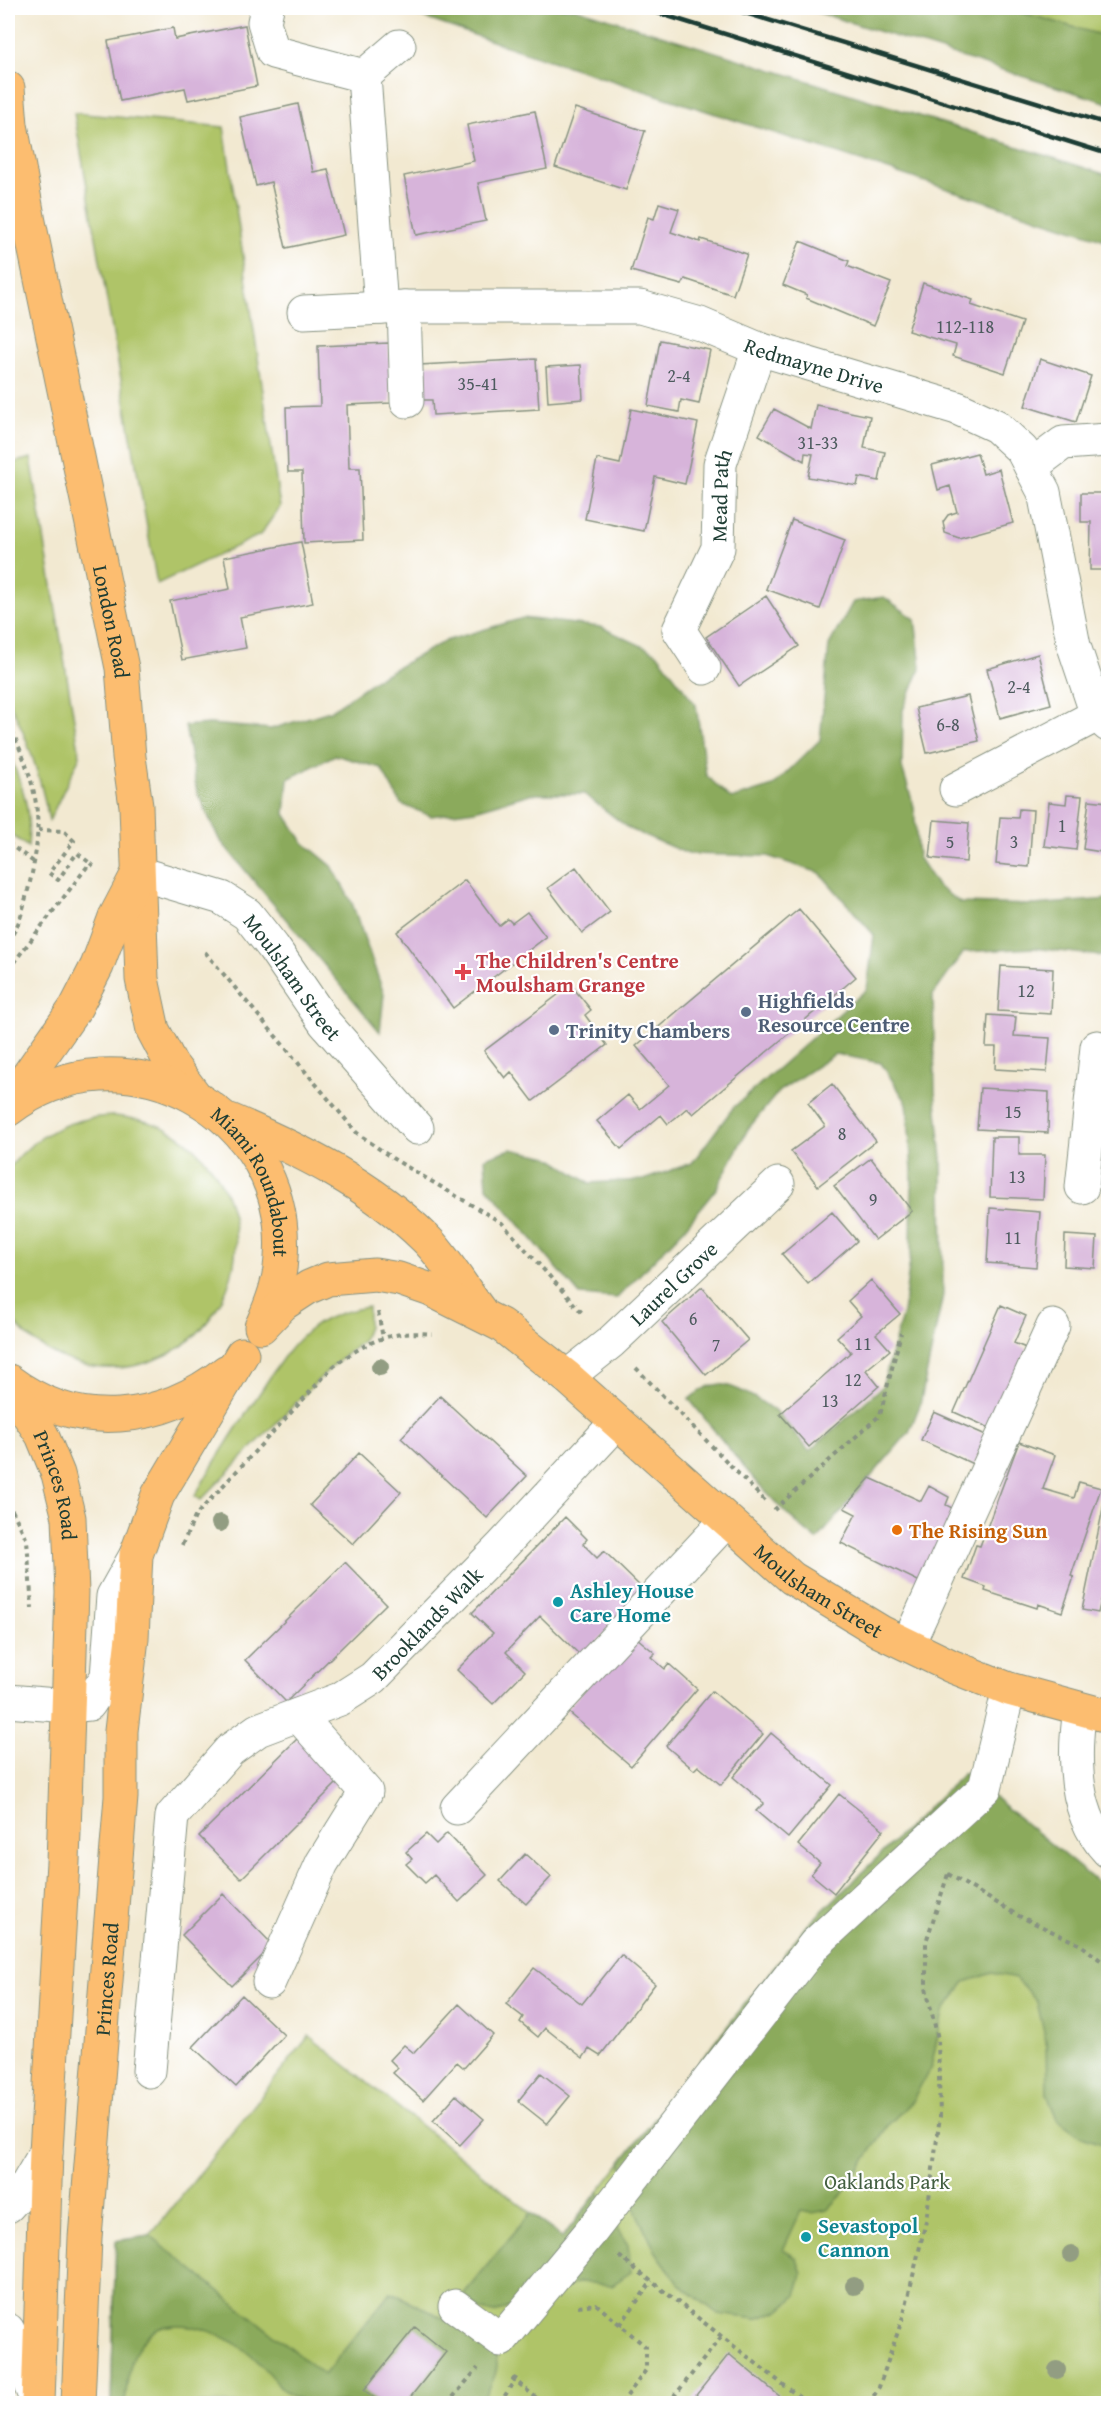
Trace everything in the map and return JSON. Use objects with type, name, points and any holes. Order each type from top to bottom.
[{"type":"main road","name":"London Road","points":[[8,88],[11,125],[25,200],[122,668],[129,757],[136,806],[142,980],[153,1030],[171,1064],[196,1097]]},
{"type":"main road","name":"London Road","points":[[8,1104],[76,1007],[97,966],[115,917],[138,873]]},
{"type":"main road","name":"Miami Roundabout","points":[[8,1110],[30,1095],[51,1086],[74,1078],[100,1075],[150,1079],[196,1097],[223,1117],[249,1144],[266,1175],[279,1214],[282,1243],[279,1275],[272,1301],[261,1327],[242,1354],[216,1380],[184,1400],[153,1411],[127,1415],[100,1415],[68,1410],[32,1396],[8,1380]]},
{"type":"main road","name":"Moulsham Street","points":[[223,1117],[303,1152],[371,1193],[426,1238],[481,1313]]},
{"type":"main road","name":"Moulsham Street","points":[[261,1327],[283,1304],[309,1287],[328,1279],[350,1275],[375,1275],[399,1279],[431,1290],[481,1313],[501,1325],[567,1377],[792,1578],[881,1632],[951,1666],[1009,1689],[1094,1713]]},
{"type":"main road","name":"Princes Road","points":[[78,2403],[85,2238],[121,1797],[121,1731],[132,1638],[136,1555],[158,1496],[242,1354]]},
{"type":"main road","name":"Princes Road","points":[[8,1384],[42,1435],[58,1474],[69,1518],[72,1592],[63,1862],[45,2152],[38,2403]]},
{"type":"street","points":[[267,8],[264,22],[273,52],[363,76]]},
{"type":"street","points":[[363,76],[399,46]]},
{"type":"street","points":[[363,76],[392,308],[407,401]]},
{"type":"street","name":"Redmayne Drive","points":[[304,312],[392,308],[640,307],[700,324],[759,349],[957,408],[996,426],[1022,450],[1044,492],[1074,646],[1103,720]]},
{"type":"street","name":"Mead Path","points":[[704,668],[679,630],[718,548],[720,464],[759,349]]},
{"type":"street","points":[[1030,467],[1063,442],[1108,440]]},
{"type":"street","points":[[956,789],[1103,720]]},
{"type":"street","name":"Moulsham Street","points":[[138,873],[222,898],[247,914],[273,947],[325,1023],[417,1128]]},
{"type":"street","points":[[1082,1187],[1099,1118],[1096,1047]]},
{"type":"street","name":"Laurel Grove","points":[[567,1377],[611,1342],[778,1184]]},
{"type":"street","points":[[908,1644],[1053,1326]]},
{"type":"street","name":"Brooklands Walk","points":[[149,2071],[172,1816],[230,1750],[258,1730],[340,1699],[373,1678],[495,1553],[616,1422]]},
{"type":"street","points":[[457,1808],[726,1521]]},
{"type":"street","name":"Princes Road","points":[[68,1706],[89,1704],[107,1677],[113,1596],[136,1555]]},
{"type":"street","points":[[455,2306],[494,2349],[590,2233],[815,1944],[985,1788],[1009,1689]]},
{"type":"street","points":[[8,1701],[68,1706]]},
{"type":"street","name":"Moulsham Street","points":[[1094,1713],[1076,1737],[1076,1771],[1085,1812],[1108,1851]]},
{"type":"street","points":[[269,1982],[322,1863],[366,1792],[298,1715]]},
{"type":"street","points":[[8,2206],[26,2186],[45,2152]]},
{"type":"street","points":[[8,2330],[38,2403]]},
{"type":"path","points":[[8,722],[22,753],[36,796],[38,830],[35,863],[18,926],[8,941]]},
{"type":"path","points":[[38,830],[64,831],[74,841],[49,873],[58,880],[77,853],[96,868]]},
{"type":"path","points":[[8,843],[35,863]]},
{"type":"path","points":[[8,970],[90,863]]},
{"type":"path","points":[[205,952],[357,1133],[399,1163],[502,1223],[578,1310],[774,1510],[880,1415],[901,1333]]},
{"type":"path","points":[[378,1309],[383,1338]]},
{"type":"path","points":[[196,1515],[334,1366],[359,1347],[392,1334],[414,1332],[438,1335]]},
{"type":"path","points":[[869,2403],[879,2387],[904,2314],[926,2221],[940,2116],[938,2039],[926,1988],[926,1942],[948,1874],[961,1812]]},
{"type":"path","points":[[948,1874],[1018,1916],[1081,1945],[1108,1966]]},
{"type":"path","points":[[590,2233],[808,2403]]},
{"type":"path","points":[[620,2325],[652,2281]]},
{"type":"path","points":[[572,2307],[596,2304],[646,2347],[646,2370],[621,2403]]},
{"type":"path","points":[[668,2403],[722,2336]]},
{"type":"path","points":[[447,2403],[494,2349],[513,2380],[544,2403]]},
{"type":"path","points":[[500,2403],[521,2371]]},
{"type":"green space","points":[[395,8],[575,8],[1108,175],[1108,241],[515,49]]},
{"type":"green space","points":[[804,8],[1006,8],[1108,37],[1108,103]]},
{"type":"green space","points":[[1006,8],[1108,8],[1108,37]]},
{"type":"green space","points":[[74,113],[224,127],[280,507],[260,535],[157,584]]},
{"type":"green space","points":[[31,458],[80,756],[49,821],[33,758],[8,699],[8,464]]},
{"type":"green space","points":[[884,597],[915,619],[921,667],[903,710],[902,767],[914,807],[918,857],[937,886],[961,903],[1034,905],[1108,899],[1108,957],[1034,948],[964,952],[933,995],[935,1091],[942,1159],[943,1295],[920,1405],[909,1432],[817,1540],[765,1491],[689,1399],[714,1385],[729,1386],[757,1399],[778,1414],[809,1451],[882,1387],[903,1313],[911,1253],[912,1171],[907,1103],[881,1063],[835,1054],[779,1091],[748,1129],[716,1189],[684,1229],[617,1298],[580,1295],[487,1187],[485,1158],[511,1149],[549,1157],[589,1183],[643,1180],[692,1163],[733,1108],[867,989],[874,935],[820,873],[767,856],[688,854],[630,829],[584,794],[530,794],[475,810],[431,816],[401,804],[381,768],[335,755],[288,779],[285,814],[303,842],[332,866],[352,903],[384,994],[380,1032],[219,839],[197,792],[185,726],[209,724],[271,729],[330,711],[378,678],[445,641],[523,618],[601,627],[657,653],[696,705],[706,775],[731,799],[773,786],[820,740],[829,645],[853,602]]},
{"type":"green space","points":[[8,752],[25,798],[29,833],[28,847],[8,832]]},
{"type":"green space","points":[[114,1116],[153,1123],[174,1133],[195,1149],[212,1168],[224,1190],[232,1214],[236,1239],[234,1264],[227,1288],[215,1311],[203,1327],[182,1346],[157,1359],[134,1366],[110,1368],[81,1364],[45,1349],[25,1334],[8,1314],[8,1170],[29,1147],[54,1130],[83,1120]]},
{"type":"green space","points":[[368,1307],[368,1327],[363,1340],[324,1374],[201,1500],[195,1496],[235,1429],[297,1341],[313,1327],[332,1316]]},
{"type":"green space","name":"Oaklands Park","points":[[964,1773],[1108,1891],[1108,2403],[111,2404],[116,2241],[150,2236],[309,2036],[562,2238],[803,1930]]},
{"type":"green space","points":[[964,1773],[1108,1891],[1108,2146],[1082,2137],[1057,2119],[1047,2094],[1046,2041],[1037,2002],[1016,1978],[992,1973],[965,1982],[943,2012],[931,2067],[912,2101],[889,2124],[841,2196],[827,2210],[812,2213],[801,2211],[783,2250],[797,2258],[802,2274],[796,2296],[778,2311],[756,2319],[718,2314],[679,2284],[656,2252],[636,2212],[621,2162],[803,1930]]},
{"type":"green space","points":[[598,2192],[628,2245],[631,2272],[612,2285],[580,2282],[494,2313],[481,2311],[463,2295],[530,2213],[562,2238]]},
{"type":"green space","points":[[150,2236],[324,2375],[391,2292],[445,2319],[494,2351],[497,2365],[494,2378],[482,2403],[309,2402],[289,2395],[249,2353],[222,2336],[190,2326],[174,2325],[160,2328],[147,2336],[137,2350],[132,2363],[125,2403],[111,2404],[116,2241]]},
{"type":"building","points":[[245,25],[257,86],[188,100],[185,88],[120,101],[108,41],[173,28],[175,39]]},
{"type":"building","points":[[298,104],[313,172],[328,169],[344,235],[286,248],[271,182],[256,186],[240,117]]},
{"type":"building","points":[[575,108],[645,131],[626,190],[555,167]]},
{"type":"building","points":[[535,111],[547,169],[478,183],[486,221],[416,235],[404,176],[474,161],[467,125]]},
{"type":"building","points":[[659,203],[679,209],[671,232],[747,254],[733,295],[685,279],[682,285],[631,271],[648,217],[654,219]]},
{"type":"building","points":[[800,241],[849,261],[847,266],[891,283],[873,326],[806,298],[807,295],[783,285]]},
{"type":"building","points":[[923,283],[973,300],[971,305],[1022,322],[1005,373],[953,356],[956,345],[908,331]]},
{"type":"building","points":[[660,340],[710,350],[699,404],[681,400],[679,412],[648,406]]},
{"type":"building","points":[[389,343],[391,403],[347,405],[349,468],[360,468],[363,540],[304,543],[302,472],[288,472],[286,407],[320,406],[318,346]]},
{"type":"building","points":[[536,359],[539,409],[433,415],[432,400],[421,400],[419,365]]},
{"type":"building","points":[[1040,359],[1091,376],[1076,422],[1025,406]]},
{"type":"building","points":[[581,365],[583,399],[548,402],[546,367]]},
{"type":"building","points":[[816,405],[870,416],[864,448],[885,452],[879,481],[859,477],[857,486],[808,477],[813,454],[805,453],[804,461],[759,435],[774,409],[811,429]]},
{"type":"building","points":[[631,409],[698,423],[685,484],[655,477],[644,531],[585,519],[597,459],[620,464]]},
{"type":"building","points":[[977,453],[983,474],[999,469],[1013,523],[959,538],[945,533],[943,522],[948,515],[957,512],[950,486],[938,490],[932,465]]},
{"type":"building","points":[[1081,493],[1108,493],[1108,570],[1090,570],[1091,522],[1081,522]]},
{"type":"building","points":[[792,520],[845,540],[820,609],[766,589]]},
{"type":"building","points":[[301,542],[313,603],[240,617],[246,648],[182,660],[170,601],[230,589],[224,557]]},
{"type":"building","points":[[766,596],[799,646],[739,686],[706,637]]},
{"type":"building","points":[[1038,654],[1051,704],[1000,718],[987,669]]},
{"type":"building","points":[[968,696],[979,741],[927,753],[916,708]]},
{"type":"building","points":[[1067,795],[1082,796],[1076,850],[1044,846],[1049,802],[1066,804]]},
{"type":"building","points":[[1089,800],[1108,802],[1108,853],[1083,849]]},
{"type":"building","points":[[1019,809],[1033,810],[1029,867],[996,864],[1000,817],[1018,818]]},
{"type":"building","points":[[934,820],[969,823],[966,862],[930,858]]},
{"type":"building","points":[[576,867],[610,912],[582,933],[548,888]]},
{"type":"building","name":"The Children's Centre Moulsham Grange","points":[[465,880],[499,926],[508,919],[512,923],[527,912],[546,937],[453,1008],[397,932]]},
{"type":"building","name":"Highfields Resource Centre","points":[[799,909],[856,977],[693,1114],[687,1108],[668,1124],[661,1115],[621,1149],[597,1121],[628,1095],[640,1109],[669,1085],[636,1046]]},
{"type":"building","points":[[1001,966],[1053,969],[1051,1014],[998,1011]]},
{"type":"building","name":"Trinity Chambers","points":[[571,985],[591,1010],[585,1015],[607,1045],[533,1101],[511,1072],[505,1078],[484,1051]]},
{"type":"building","points":[[988,1015],[1016,1017],[1014,1036],[1050,1038],[1047,1072],[995,1069],[996,1047],[986,1047]]},
{"type":"building","points":[[832,1084],[876,1141],[818,1186],[791,1151],[825,1126],[808,1103]]},
{"type":"building","points":[[980,1088],[1049,1092],[1048,1133],[977,1129]]},
{"type":"building","points":[[992,1137],[1019,1137],[1019,1155],[1045,1155],[1043,1199],[990,1197]]},
{"type":"building","points":[[871,1158],[912,1211],[875,1240],[834,1186]]},
{"type":"building","points":[[990,1208],[1040,1212],[1036,1267],[987,1263]]},
{"type":"building","points":[[832,1212],[857,1241],[808,1284],[782,1254]]},
{"type":"building","points":[[1065,1235],[1097,1237],[1095,1268],[1064,1266]]},
{"type":"building","points":[[871,1280],[900,1314],[876,1334],[890,1350],[866,1370],[879,1386],[809,1447],[780,1414],[851,1352],[837,1337],[861,1316],[848,1301]]},
{"type":"building","points":[[702,1287],[748,1340],[706,1375],[662,1322]]},
{"type":"building","points":[[1001,1305],[1026,1316],[1014,1343],[1028,1349],[992,1429],[954,1412]]},
{"type":"building","points":[[440,1396],[527,1476],[487,1518],[401,1438]]},
{"type":"building","points":[[934,1412],[988,1436],[975,1465],[921,1440]]},
{"type":"building","points":[[1019,1442],[1055,1455],[1043,1489],[1074,1498],[1079,1482],[1101,1488],[1071,1576],[1074,1577],[1062,1612],[1038,1604],[1037,1608],[985,1591],[986,1587],[964,1579],[976,1545],[980,1546]]},
{"type":"building","points":[[359,1453],[401,1492],[353,1544],[310,1505]]},
{"type":"building","name":"The Rising Sun","points":[[870,1478],[921,1501],[929,1486],[949,1497],[946,1505],[956,1510],[920,1582],[841,1543],[856,1514],[844,1508]]},
{"type":"building","points":[[1107,1489],[1108,1604],[1103,1602],[1105,1594],[1103,1593],[1098,1613],[1082,1610]]},
{"type":"building","name":"Ashley House Care Home","points":[[565,1517],[587,1539],[583,1544],[597,1558],[604,1551],[645,1591],[582,1657],[540,1616],[506,1652],[525,1671],[493,1704],[457,1670],[493,1633],[472,1613]]},
{"type":"building","points":[[345,1562],[386,1604],[286,1702],[245,1660]]},
{"type":"building","points":[[631,1633],[655,1653],[651,1657],[665,1669],[669,1664],[697,1689],[631,1766],[566,1710]]},
{"type":"building","points":[[712,1691],[763,1734],[721,1785],[698,1766],[694,1770],[666,1746]]},
{"type":"building","points":[[771,1733],[832,1785],[788,1838],[756,1811],[764,1803],[733,1777]]},
{"type":"building","points":[[300,1736],[342,1778],[241,1879],[199,1836]]},
{"type":"building","points":[[839,1794],[884,1830],[834,1893],[811,1874],[820,1863],[798,1845]]},
{"type":"building","points":[[447,1833],[487,1875],[459,1902],[434,1875],[425,1883],[406,1864],[412,1859],[406,1852],[426,1834],[436,1844]]},
{"type":"building","points":[[525,1854],[551,1877],[526,1904],[500,1881]]},
{"type":"building","points":[[223,1894],[273,1945],[232,1986],[182,1935]]},
{"type":"building","points":[[621,1955],[655,1984],[600,2056],[589,2049],[583,2058],[545,2028],[538,2037],[520,2022],[523,2017],[506,2004],[534,1968],[582,2004]]},
{"type":"building","points":[[242,1995],[284,2035],[236,2087],[193,2047]]},
{"type":"building","points":[[459,2004],[493,2035],[464,2068],[457,2062],[423,2100],[393,2073],[398,2068],[390,2060],[404,2045],[414,2053]]},
{"type":"building","points":[[541,2073],[570,2096],[547,2124],[518,2101]]},
{"type":"building","points":[[456,2095],[484,2119],[460,2145],[433,2121]]},
{"type":"building","points":[[415,2327],[446,2352],[405,2404],[382,2404],[364,2390]]},
{"type":"building","points":[[729,2354],[789,2404],[689,2404]]},
{"type":"railway","points":[[642,8],[1108,154]]},
{"type":"railway","points":[[729,8],[1108,124]]},
{"type":"place","name":"The Children's Centre Moulsham Grange","points":[[463,972]]},
{"type":"place","name":"Highfields Resource Centre","points":[[746,1012]]},
{"type":"place","name":"Trinity Chambers","points":[[554,1030]]},
{"type":"place","name":"The Rising Sun","points":[[897,1530]]},
{"type":"place","name":"Ashley House Care Home","points":[[558,1602]]},
{"type":"place","name":"Sevastopol Cannon","points":[[806,2237]]}]
